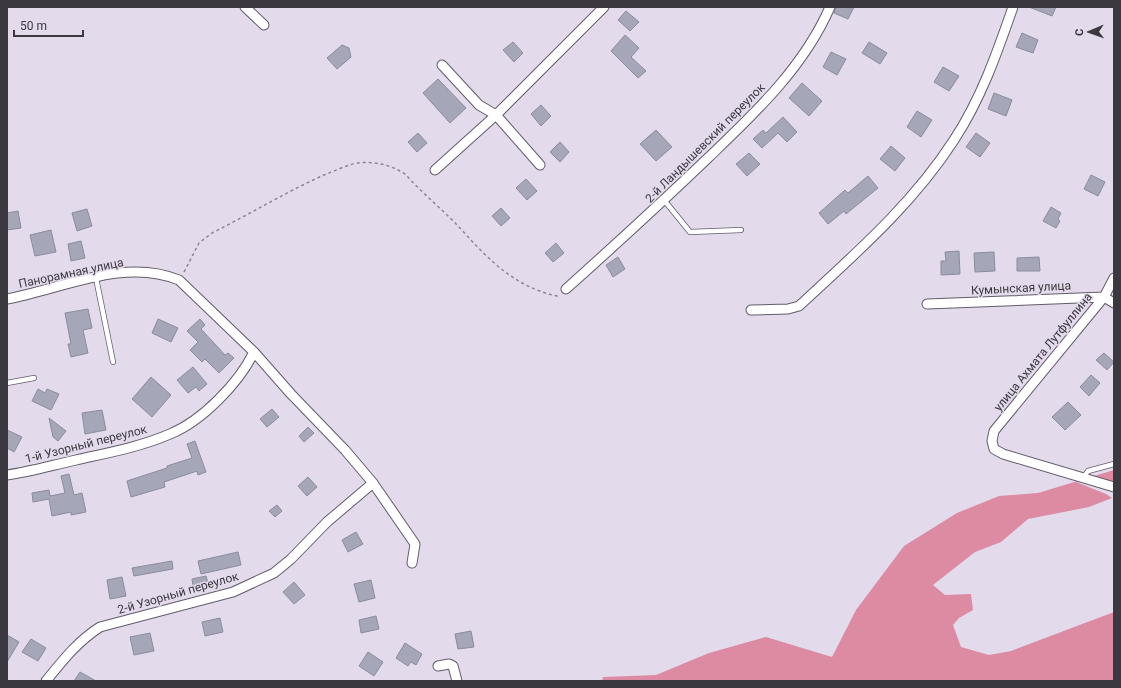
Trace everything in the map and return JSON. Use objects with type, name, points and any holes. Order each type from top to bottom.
[{"type":"street","points":[[245,7],[264,25]]},
{"type":"street","points":[[435,170],[496,115],[604,7]]},
{"type":"street","name":"2-й Ландышевский переулок","points":[[566,289],[649,215],[767,101],[813,38],[830,7]]},
{"type":"street","points":[[751,310],[788,309],[800,306],[892,220],[930,174],[955,140],[973,107],[993,64],[1013,7]]},
{"type":"street","points":[[442,65],[479,105],[496,115],[540,165]]},
{"type":"street","name":"Панорамная улица","points":[[7,299],[112,274],[146,272],[164,274],[179,280],[254,352],[291,394],[345,450],[373,483],[415,544],[412,563]]},
{"type":"street","name":"улица Ахмата Лутфуллина","points":[[1082,478],[1003,454],[994,449],[992,441],[994,432],[1104,297],[1114,278]]},
{"type":"street","name":"Кумынская улица","points":[[927,304],[1104,297],[1114,302]]},
{"type":"street","name":"1-й Узорный переулок","points":[[7,475],[124,449],[171,434],[196,419],[224,395],[249,363],[254,352]]},
{"type":"street","points":[[1082,478],[1114,487]]},
{"type":"street","name":"2-й Узорный переулок","points":[[46,681],[71,651],[85,637],[100,627],[233,592],[274,573],[291,559],[327,522],[373,483]]},
{"type":"street","points":[[438,666],[449,664],[453,666],[457,681]]},
{"type":"lane","points":[[664,200],[690,232],[741,230]]},
{"type":"lane","points":[[96,278],[113,362]]},
{"type":"lane","points":[[7,383],[34,378]]},
{"type":"lane","points":[[1082,478],[1088,471],[1114,464]]},
{"type":"path","points":[[179,280],[199,244],[212,233],[308,182],[346,166],[359,163],[372,163],[393,166],[405,174],[489,259],[516,281],[540,293],[557,296],[566,289]]},
{"type":"shaded area","points":[[1114,470],[1114,483],[1094,476]]},
{"type":"shaded area","points":[[1092,477],[1076,482],[1106,494],[1112,498],[1089,507],[1028,519],[1001,542],[975,552],[933,585],[945,595],[971,594],[973,610],[959,618],[953,625],[961,647],[989,655],[1011,651],[1114,612],[1114,681],[602,681],[603,677],[656,675],[709,653],[766,637],[832,657],[856,610],[904,546],[957,513],[999,496],[1038,493]]},
{"type":"building","points":[[836,7],[854,7],[848,19],[834,13]]},
{"type":"building","points":[[1029,7],[1056,7],[1052,16]]},
{"type":"building","points":[[626,11],[639,22],[630,31],[618,20]]},
{"type":"building","points":[[1022,33],[1038,40],[1033,53],[1016,47]]},
{"type":"building","points":[[625,35],[639,48],[631,57],[646,71],[638,78],[611,51]]},
{"type":"building","points":[[513,42],[523,53],[514,62],[503,50]]},
{"type":"building","points":[[869,42],[887,53],[880,64],[862,53]]},
{"type":"building","points":[[342,45],[349,48],[351,57],[337,69],[327,58]]},
{"type":"building","points":[[831,52],[846,59],[837,75],[823,67]]},
{"type":"building","points":[[943,67],[959,76],[949,91],[934,82]]},
{"type":"building","points":[[438,79],[466,108],[450,123],[423,93]]},
{"type":"building","points":[[802,83],[822,101],[809,116],[789,98]]},
{"type":"building","points":[[994,93],[1012,100],[1006,116],[988,109]]},
{"type":"building","points":[[541,105],[551,116],[541,126],[531,114]]},
{"type":"building","points":[[917,111],[932,120],[921,137],[907,127]]},
{"type":"building","points":[[783,117],[797,132],[787,142],[778,133],[762,148],[753,139],[763,130],[766,133]]},
{"type":"building","points":[[656,130],[672,147],[656,161],[640,144]]},
{"type":"building","points":[[418,133],[427,143],[417,152],[408,142]]},
{"type":"building","points":[[976,133],[990,143],[980,157],[966,147]]},
{"type":"building","points":[[560,142],[569,152],[560,162],[550,152]]},
{"type":"building","points":[[891,146],[905,158],[895,171],[880,159]]},
{"type":"building","points":[[749,153],[760,164],[747,176],[736,164]]},
{"type":"building","points":[[1091,175],[1105,182],[1098,196],[1084,189]]},
{"type":"building","points":[[868,176],[878,188],[846,214],[844,211],[828,224],[819,213],[845,190],[848,193]]},
{"type":"building","points":[[526,179],[537,191],[527,200],[516,188]]},
{"type":"building","points":[[1051,207],[1061,213],[1058,219],[1060,221],[1056,228],[1043,221]]},
{"type":"building","points":[[501,208],[510,218],[501,226],[492,216]]},
{"type":"building","points":[[87,209],[92,226],[77,231],[72,213]]},
{"type":"building","points":[[18,211],[21,228],[7,230],[7,213]]},
{"type":"building","points":[[51,230],[56,252],[35,256],[30,235]]},
{"type":"building","points":[[81,241],[85,258],[71,261],[68,244]]},
{"type":"building","points":[[556,243],[564,253],[553,262],[545,253]]},
{"type":"building","points":[[959,251],[960,274],[941,275],[941,261],[946,261],[945,252]]},
{"type":"building","points":[[994,252],[995,271],[975,272],[974,253]]},
{"type":"building","points":[[618,257],[625,269],[613,277],[606,265]]},
{"type":"building","points":[[1039,257],[1040,271],[1017,271],[1017,258]]},
{"type":"building","points":[[88,309],[92,328],[83,330],[88,353],[71,357],[68,344],[71,344],[65,313]]},
{"type":"building","points":[[158,319],[178,328],[171,342],[152,333]]},
{"type":"building","points":[[200,319],[205,325],[201,329],[225,355],[228,353],[234,358],[219,373],[205,359],[202,362],[190,350],[198,342],[187,331]]},
{"type":"building","points":[[1104,353],[1114,362],[1107,370],[1096,360]]},
{"type":"building","points":[[193,367],[207,384],[199,391],[196,387],[188,393],[177,380]]},
{"type":"building","points":[[1091,375],[1100,383],[1089,396],[1080,387]]},
{"type":"building","points":[[151,377],[171,395],[152,417],[132,399]]},
{"type":"building","points":[[38,389],[45,393],[47,389],[59,394],[51,410],[32,401]]},
{"type":"building","points":[[1068,402],[1081,415],[1065,430],[1052,417]]},
{"type":"building","points":[[272,409],[279,417],[267,427],[260,419]]},
{"type":"building","points":[[102,410],[106,430],[85,434],[82,413]]},
{"type":"building","points":[[49,418],[66,431],[58,441],[53,437]]},
{"type":"building","points":[[308,427],[314,433],[304,442],[299,436]]},
{"type":"building","points":[[7,430],[22,437],[14,452],[7,448]]},
{"type":"building","points":[[195,441],[206,472],[198,475],[197,471],[164,482],[165,487],[131,497],[127,481],[192,458],[187,444]]},
{"type":"building","points":[[69,474],[74,495],[82,493],[86,512],[71,515],[71,512],[52,516],[49,499],[33,502],[32,493],[49,490],[50,496],[65,493],[61,476]]},
{"type":"building","points":[[308,477],[317,487],[307,496],[298,486]]},
{"type":"building","points":[[277,505],[282,511],[275,517],[269,511]]},
{"type":"building","points":[[356,532],[363,544],[348,552],[342,540]]},
{"type":"building","points":[[238,552],[241,565],[201,574],[198,561]]},
{"type":"building","points":[[172,561],[173,569],[134,576],[132,568]]},
{"type":"building","points":[[206,576],[208,583],[193,587],[192,579]]},
{"type":"building","points":[[122,577],[126,596],[110,599],[107,580]]},
{"type":"building","points":[[371,580],[375,598],[359,602],[354,584]]},
{"type":"building","points":[[294,582],[305,595],[294,604],[283,592]]},
{"type":"building","points":[[376,616],[379,629],[361,633],[359,620]]},
{"type":"building","points":[[220,618],[223,632],[205,636],[202,622]]},
{"type":"building","points":[[471,631],[474,647],[458,649],[455,634]]},
{"type":"building","points":[[150,633],[154,651],[134,655],[130,637]]},
{"type":"building","points":[[7,635],[19,642],[7,662]]},
{"type":"building","points":[[31,639],[46,648],[38,661],[22,652]]},
{"type":"building","points":[[405,643],[422,654],[416,665],[411,662],[408,666],[396,658]]},
{"type":"building","points":[[368,652],[383,662],[374,676],[359,666]]},
{"type":"building","points":[[80,672],[96,681],[74,681]]}]
